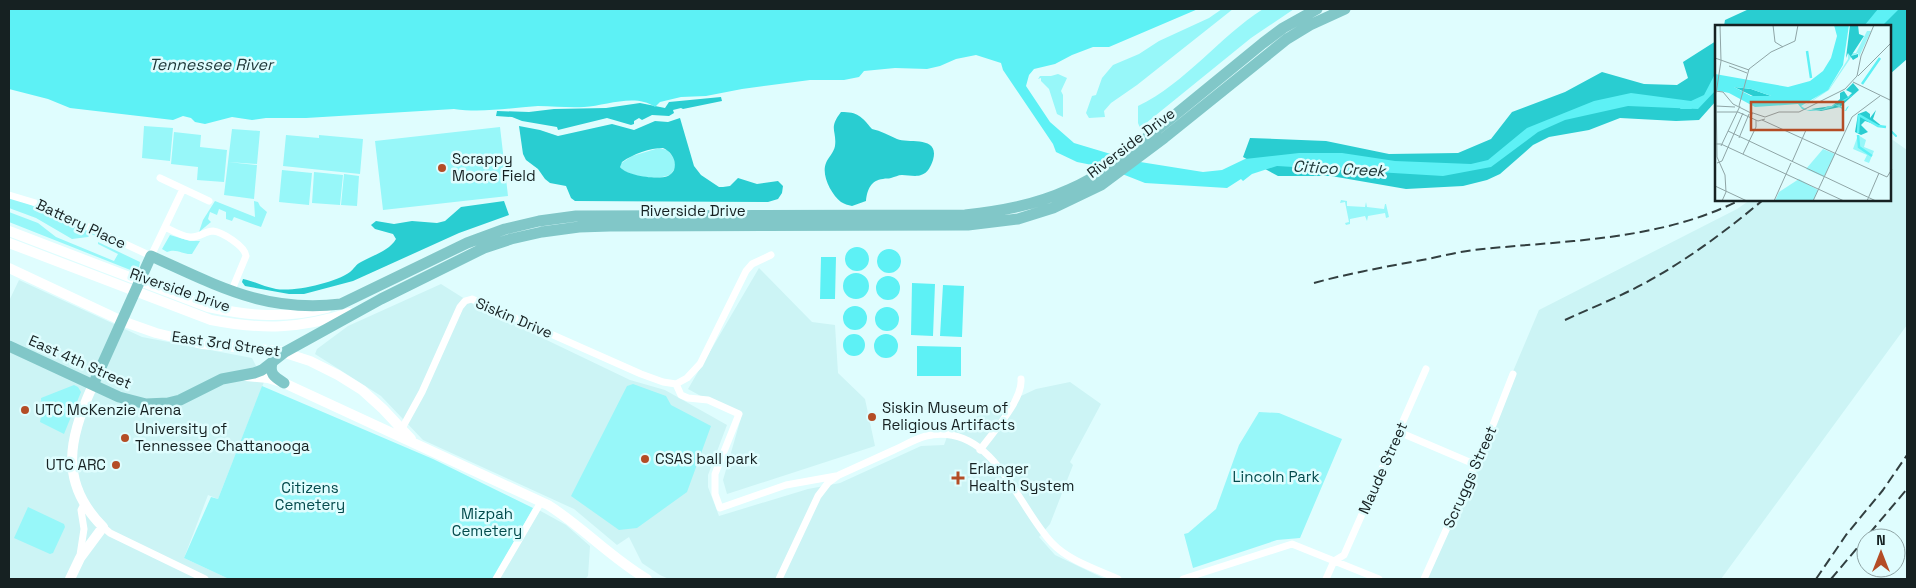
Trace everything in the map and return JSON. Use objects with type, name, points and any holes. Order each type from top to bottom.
[{"type":"main road","name":"Riverside Drive","points":[[9,243],[211,320],[264,327],[293,326],[322,321],[349,313],[484,248],[542,232],[579,227],[854,220],[1000,211],[1038,202],[1070,190],[1100,172],[1162,126],[1263,43],[1283,28],[1317,9]]},
{"type":"main road","name":"Riverside Drive","points":[[9,231],[208,307],[247,315],[283,316],[312,312],[341,304],[467,243],[505,229],[539,221],[576,216],[854,220],[968,225],[1018,219],[1053,208],[1101,185],[1164,138],[1287,39],[1310,25],[1345,9]]},
{"type":"main road","points":[[70,579],[80,558],[103,527],[84,504],[76,484],[72,454],[74,434],[93,385],[151,256],[231,292],[263,302],[289,306],[341,304]]},
{"type":"main road","name":"East 3rd Street","points":[[9,268],[122,321],[156,333],[186,341],[217,346],[279,351],[310,361],[338,374],[362,390],[383,409],[399,433]]},
{"type":"main road","points":[[230,377],[258,372],[285,352],[381,298]]},
{"type":"main road","name":"East 4th Street","points":[[9,346],[133,402],[163,403],[180,400],[214,382],[230,377],[259,377],[284,383]]},
{"type":"main road","points":[[272,362],[271,370],[273,375],[284,383]]},
{"type":"main road","name":"East 3rd Street","points":[[284,383],[399,433],[424,448],[541,502],[567,517],[619,561],[647,579]]},
{"type":"street","points":[[160,178],[209,201]]},
{"type":"street","points":[[151,256],[183,189]]},
{"type":"street","name":"Battery Place","points":[[9,194],[39,204],[151,256]]},
{"type":"street","points":[[165,227],[183,236],[191,237],[197,237],[211,231],[216,232],[230,239],[246,251],[246,256],[231,292]]},
{"type":"street","points":[[676,384],[687,378],[700,364],[746,271],[752,264],[771,255]]},
{"type":"street","name":"Siskin Drive","points":[[399,433],[422,392],[460,308],[465,301],[472,299],[641,374],[663,382],[676,384],[681,395],[688,398],[708,400],[739,414],[715,474],[715,494],[720,508],[786,485],[839,475]]},
{"type":"street","name":"Maude Street","points":[[1326,579],[1334,561],[1344,555],[1400,432],[1426,369]]},
{"type":"street","name":"Scruggs Street","points":[[1424,579],[1514,374]]},
{"type":"street","points":[[980,450],[1011,408],[1022,389],[1021,379]]},
{"type":"street","points":[[1400,432],[1474,464]]},
{"type":"street","points":[[779,579],[818,496],[828,483],[839,475],[914,440],[927,436],[947,435],[959,438],[996,462],[1040,528],[1059,550],[1118,579]]},
{"type":"street","points":[[496,579],[541,502]]},
{"type":"street","points":[[80,558],[84,529],[81,510],[84,504]]},
{"type":"street","points":[[103,527],[110,533],[205,579]]},
{"type":"street","points":[[1183,579],[1292,544],[1379,579]]},
{"type":"shaded area","points":[[1749,9],[1907,9],[1907,59],[1891,73],[1891,25],[1724,25],[1725,20]]},
{"type":"shaded area","points":[[1715,42],[1715,102],[1699,120],[1676,121],[1620,118],[1589,130],[1549,137],[1533,145],[1500,174],[1487,180],[1463,186],[1406,189],[1331,176],[1278,176],[1243,157],[1250,138],[1326,141],[1389,154],[1458,153],[1491,139],[1512,112],[1565,92],[1602,72],[1644,84],[1677,85],[1688,78],[1683,62]]},
{"type":"shaded area","points":[[721,97],[722,101],[673,110],[674,113],[669,116],[652,115],[642,120],[639,118],[631,125],[607,118],[558,130],[557,127],[522,121],[512,117],[496,116],[497,111],[529,112],[554,109],[606,108],[640,103],[665,108],[669,102]]},
{"type":"shaded area","points":[[841,112],[855,114],[862,118],[872,129],[897,139],[928,144],[934,152],[929,169],[926,173],[919,176],[901,175],[875,181],[867,193],[866,201],[852,206],[841,202],[828,184],[825,168],[834,148],[834,126]]},
{"type":"shaded area","points":[[680,118],[694,166],[701,175],[719,187],[730,186],[738,178],[757,184],[778,181],[783,186],[782,193],[778,199],[768,202],[575,201],[571,198],[566,186],[550,183],[538,169],[526,160],[523,154],[519,126],[558,136],[612,124],[634,130],[655,121],[668,122]],"holes":[[[663,148],[669,152],[675,163],[674,170],[668,176],[657,178],[643,176],[629,173],[620,167],[622,162],[631,156]]]},
{"type":"shaded area","points":[[1891,139],[1907,150],[1907,325],[1721,579],[1425,579],[1539,310],[1737,209],[1749,201],[1891,201]]},
{"type":"shaded area","points":[[504,201],[509,215],[459,233],[353,281],[304,294],[289,294],[245,286],[242,282],[243,279],[284,290],[303,288],[335,280],[350,272],[359,263],[385,250],[396,239],[393,234],[375,229],[371,225],[376,221],[394,224],[412,221],[437,223],[445,221],[461,207]]},
{"type":"shaded area","points":[[759,268],[812,322],[835,325],[838,373],[865,399],[875,446],[727,494],[723,480],[741,418],[688,389]]},
{"type":"shaded area","name":"University of Tennessee Chattanooga","points":[[19,280],[142,337],[252,358],[264,382],[218,499],[208,495],[184,558],[229,579],[9,579],[9,301]]},
{"type":"shaded area","points":[[441,284],[476,306],[630,380],[665,390],[727,425],[708,475],[708,487],[719,516],[808,489],[840,483],[921,446],[944,445],[950,429],[1036,389],[1070,382],[1101,404],[1070,462],[1073,465],[1050,524],[1039,537],[1055,555],[1105,579],[669,579],[642,563],[629,537],[617,545],[574,509],[423,440],[381,396],[315,354],[317,349],[348,326]]},
{"type":"shaded area","points":[[537,509],[566,525],[590,546],[588,576],[585,579],[496,579]]},
{"type":"green space","points":[[1222,9],[1233,9],[1137,85],[1111,103],[1104,111],[1105,117],[1089,118],[1086,113],[1092,96],[1096,95],[1102,78],[1113,65],[1139,54],[1159,41],[1209,18]]},
{"type":"green space","points":[[1263,9],[1294,9],[1251,38],[1140,128],[1138,123],[1138,106],[1172,85],[1247,20]]},
{"type":"green space","points":[[1058,74],[1067,78],[1061,91],[1063,95],[1063,117],[1057,114],[1049,89],[1041,81],[1041,78],[1038,79],[1040,76]]},
{"type":"green space","points":[[144,126],[173,128],[170,161],[142,158]]},
{"type":"green space","name":"Scrappy Moore Field","points":[[500,127],[508,196],[383,210],[375,141]]},
{"type":"green space","points":[[232,129],[260,131],[257,164],[228,162]]},
{"type":"green space","points":[[174,132],[201,135],[200,147],[227,150],[224,182],[197,180],[198,167],[171,164]]},
{"type":"green space","points":[[286,135],[319,138],[319,135],[363,139],[360,174],[283,166]]},
{"type":"green space","points":[[659,148],[667,150],[674,158],[676,167],[670,175],[664,177],[636,176],[624,171],[620,167],[620,164],[632,156]]},
{"type":"green space","points":[[228,162],[257,165],[254,199],[224,195]]},
{"type":"green space","points":[[282,170],[312,173],[309,205],[279,202]]},
{"type":"green space","points":[[314,172],[343,175],[340,205],[312,203]]},
{"type":"green space","points":[[344,174],[359,176],[357,206],[341,205]]},
{"type":"green space","points":[[9,197],[25,202],[96,236],[91,234],[88,237],[72,239],[36,218],[9,208]]},
{"type":"green space","points":[[1341,200],[1347,201],[1347,206],[1365,207],[1366,202],[1367,207],[1384,209],[1386,204],[1389,217],[1386,218],[1385,213],[1368,216],[1367,221],[1365,216],[1350,219],[1350,224],[1346,225],[1345,223],[1349,222],[1345,202],[1340,203]]},
{"type":"green space","points":[[215,201],[255,217],[254,201],[258,202],[267,212],[261,227],[234,217],[232,221],[226,219],[226,212],[219,209],[217,215],[210,212],[208,219],[211,222],[199,232],[203,220]]},
{"type":"green space","points":[[9,212],[38,223],[56,237],[114,261],[118,254],[98,244],[98,242],[140,262],[138,273],[9,222]]},
{"type":"green space","points":[[170,235],[190,241],[200,241],[192,254],[174,251],[167,252],[162,249]]},
{"type":"green space","name":"CSAS ball park","points":[[633,384],[666,396],[671,405],[711,426],[687,492],[637,528],[619,530],[571,496],[627,386]]},
{"type":"green space","points":[[74,385],[81,392],[64,434],[40,422],[42,411],[41,398]]},
{"type":"green space","name":"Citizens Cemetery","points":[[262,386],[433,459],[533,508],[493,579],[229,579],[184,558],[211,497],[218,499]]},
{"type":"green space","name":"Lincoln Park","points":[[1259,412],[1279,413],[1342,439],[1300,538],[1277,540],[1193,568],[1184,534],[1188,533],[1216,509],[1239,445]]},
{"type":"green space","points":[[28,507],[64,524],[65,527],[53,553],[50,554],[14,538]]},
{"type":"water","name":"Tennessee River","points":[[9,9],[1198,9],[1109,47],[1093,47],[1055,64],[1034,69],[1029,75],[1026,86],[1050,122],[1074,143],[1134,161],[1203,172],[1222,170],[1245,159],[1299,153],[1342,153],[1395,161],[1471,164],[1488,160],[1527,128],[1594,101],[1631,93],[1691,101],[1704,95],[1715,74],[1715,91],[1698,109],[1628,106],[1565,120],[1538,132],[1491,167],[1443,176],[1277,166],[1252,174],[1243,181],[1241,179],[1227,188],[1145,183],[1107,168],[1077,162],[1056,152],[1053,144],[1003,70],[1001,63],[976,55],[956,59],[927,69],[895,68],[864,71],[859,77],[844,80],[810,80],[706,96],[681,97],[660,102],[655,107],[639,101],[620,101],[578,107],[538,106],[486,110],[454,109],[252,120],[232,117],[205,124],[195,122],[191,118],[183,116],[173,120],[70,108],[48,99],[9,89]]},
{"type":"water","points":[[1878,9],[1899,9],[1883,25],[1865,25]]},
{"type":"water","points":[[857,247],[865,251],[869,259],[865,267],[857,271],[849,267],[845,259],[849,251]]},
{"type":"water","points":[[889,249],[898,252],[901,261],[898,270],[889,273],[880,270],[877,261],[880,252]]},
{"type":"water","points":[[821,257],[836,257],[835,299],[820,299]]},
{"type":"water","points":[[856,273],[865,277],[869,286],[865,295],[856,299],[847,295],[843,286],[847,277]]},
{"type":"water","points":[[888,276],[896,280],[900,288],[896,296],[888,300],[880,296],[876,288],[880,280]]},
{"type":"water","points":[[912,283],[935,284],[933,336],[911,335]]},
{"type":"water","points":[[943,285],[964,286],[962,337],[940,336]]},
{"type":"water","points":[[855,306],[863,310],[867,318],[863,326],[855,330],[847,326],[843,318],[847,310]]},
{"type":"water","points":[[887,307],[895,311],[899,319],[895,327],[887,331],[879,327],[875,319],[879,311]]},
{"type":"water","points":[[850,334],[858,334],[865,341],[865,349],[858,356],[850,356],[843,349],[843,341]]},
{"type":"water","points":[[886,334],[895,337],[898,346],[895,355],[886,358],[877,355],[874,346],[877,337]]},
{"type":"water","points":[[917,346],[961,347],[961,376],[917,376]]},
{"type":"waterway","name":"Citico Creek","points":[[1681,108],[1691,108]]},
{"type":"waterway","points":[[1891,131],[1896,136]]},
{"type":"railway","points":[[1314,283],[1354,273],[1467,251],[1575,241],[1643,232],[1708,214],[1738,201]]},
{"type":"railway","points":[[1565,320],[1625,293],[1676,265],[1706,245],[1762,201]]},
{"type":"railway","points":[[1816,579],[1846,535],[1883,490],[1907,455]]},
{"type":"railway","points":[[1831,579],[1907,489]]},
{"type":"place","name":"Scrappy Moore Field","points":[[442,168]]},
{"type":"place","name":"UTC McKenzie Arena","points":[[25,410]]},
{"type":"place","name":"Siskin Museum of Religious Artifacts","points":[[872,417]]},
{"type":"place","name":"University of Tennessee Chattanooga","points":[[125,438]]},
{"type":"place","name":"CSAS ball park","points":[[645,459]]},
{"type":"place","name":"UTC ARC","points":[[116,465]]},
{"type":"place","name":"Erlanger Health System","points":[[958,478]]},
{"type":"park label","name":"Mizpah Cemetery","points":[[487,522]]}]
